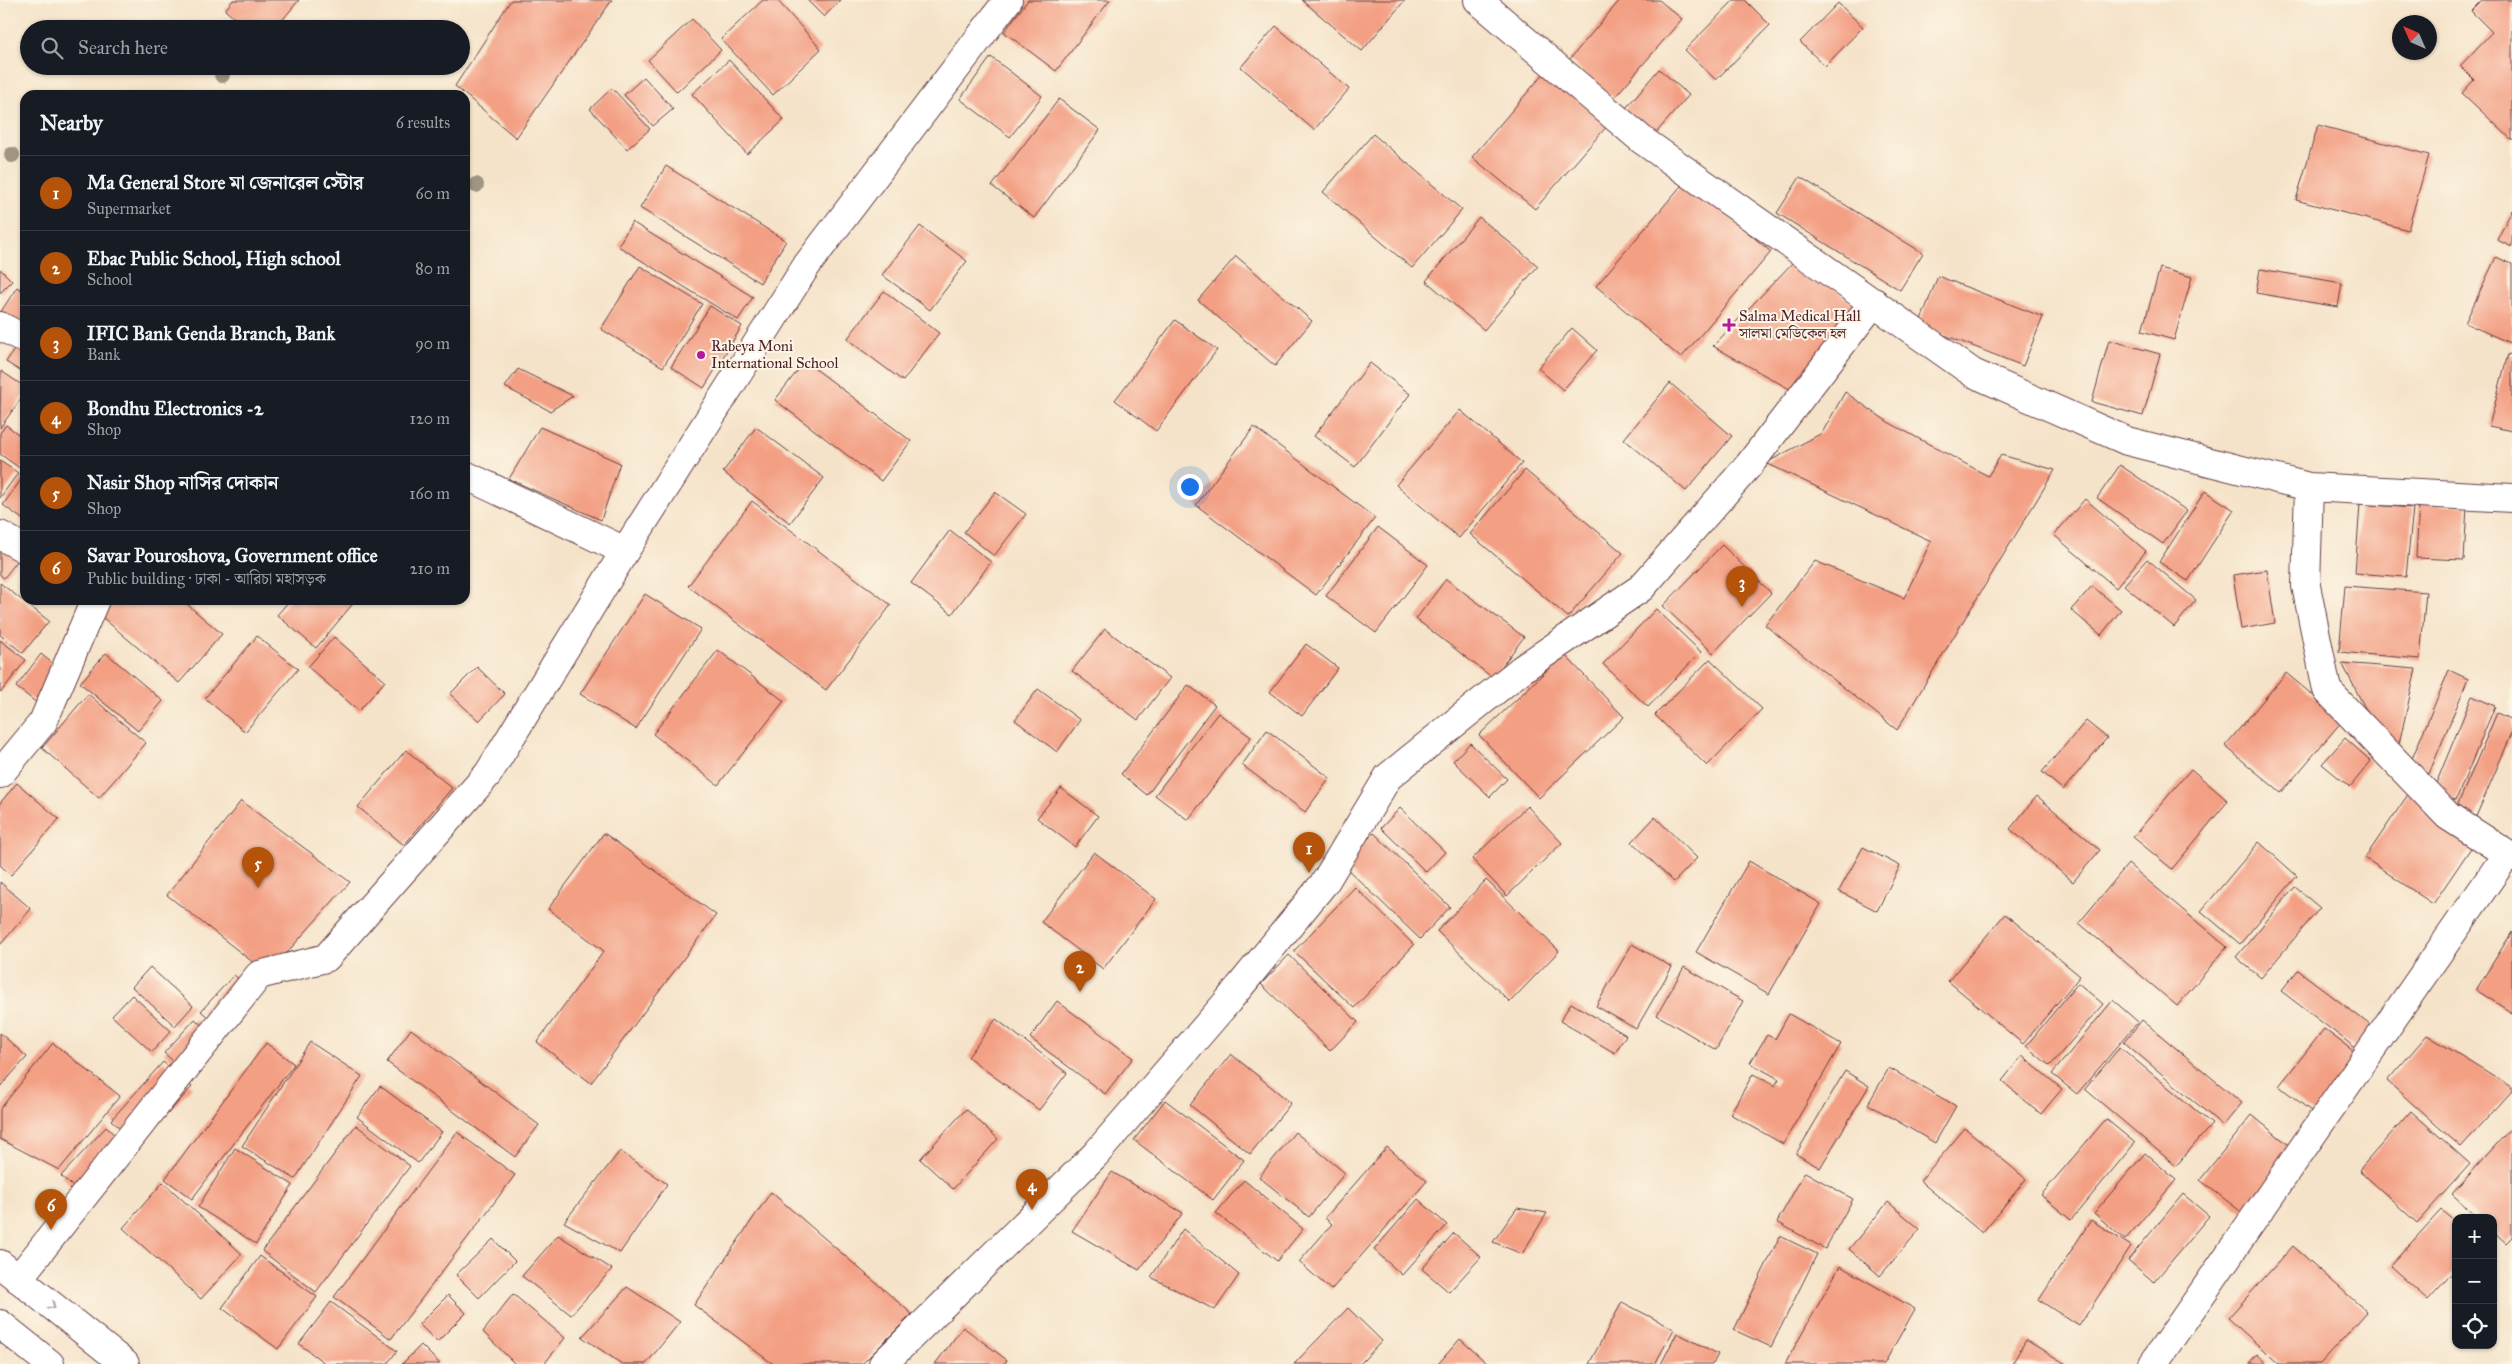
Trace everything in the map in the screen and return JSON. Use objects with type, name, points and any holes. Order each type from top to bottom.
[{"type":"main road","points":[[125,1364],[9,1272],[259,975],[326,958],[488,774],[625,551],[807,265],[1008,0]]},
{"type":"main road","points":[[1478,0],[1642,140],[1973,373],[2127,441],[2309,487],[2512,498]]},
{"type":"main road","points":[[883,1364],[1094,1155],[1228,1001],[1325,882],[1388,777],[1522,669],[1641,588],[1749,465],[1874,302]]},
{"type":"main road","points":[[0,326],[20,337]]},
{"type":"main road","points":[[470,477],[625,551]]},
{"type":"main road","points":[[2153,1364],[2510,856],[2448,816],[2328,690],[2306,586],[2309,487]]},
{"type":"main road","points":[[0,535],[20,546]]},
{"type":"main road","points":[[0,774],[43,722],[94,605]]},
{"type":"main road","points":[[0,1324],[50,1364]]},
{"type":"building","points":[[233,0],[299,0],[282,20],[237,20],[225,10]]},
{"type":"building","points":[[511,0],[612,0],[516,138],[470,99],[470,90],[460,90],[455,86],[462,75],[470,75],[470,63]]},
{"type":"building","points":[[763,0],[777,0],[821,49],[773,95],[721,39]]},
{"type":"building","points":[[807,0],[840,0],[824,17]]},
{"type":"building","points":[[1028,0],[1110,0],[1056,71],[1004,32]]},
{"type":"building","points":[[1302,0],[1405,0],[1362,51]]},
{"type":"building","points":[[1620,0],[1659,0],[1682,19],[1614,98],[1569,60]]},
{"type":"building","points":[[1734,0],[1745,0],[1770,25],[1716,80],[1685,50]]},
{"type":"building","points":[[2482,0],[2512,0],[2512,140],[2462,93],[2474,80],[2460,66],[2492,32],[2471,11]]},
{"type":"building","points":[[1838,3],[1863,27],[1825,66],[1800,42]]},
{"type":"building","points":[[692,19],[721,50],[677,92],[648,60]]},
{"type":"building","points":[[1276,26],[1349,89],[1314,130],[1241,67]]},
{"type":"building","points":[[991,57],[1042,96],[1010,137],[960,99]]},
{"type":"building","points":[[729,60],[784,120],[747,154],[692,94]]},
{"type":"building","points":[[1659,69],[1689,95],[1655,134],[1625,109]]},
{"type":"building","points":[[1545,72],[1607,126],[1535,209],[1472,157]]},
{"type":"building","points":[[644,77],[673,109],[653,126],[624,95]]},
{"type":"building","points":[[612,88],[650,129],[627,149],[590,109]]},
{"type":"building","points":[[1059,99],[1100,130],[1034,218],[992,186]]},
{"type":"building","points":[[2318,125],[2429,155],[2408,230],[2296,200]]},
{"type":"building","points":[[1373,134],[1462,210],[1412,268],[1323,192]]},
{"type":"building","points":[[666,166],[786,241],[760,283],[640,208]]},
{"type":"building","points":[[1800,177],[1923,253],[1900,290],[1777,213]]},
{"type":"building","points":[[1686,180],[1771,252],[1681,358],[1596,286]]},
{"type":"building","points":[[2512,210],[2512,247],[2497,240]]},
{"type":"building","points":[[1479,217],[1538,266],[1484,330],[1426,281]]},
{"type":"building","points":[[632,222],[753,297],[738,320],[618,246]]},
{"type":"building","points":[[920,226],[967,261],[930,310],[882,275]]},
{"type":"building","points":[[1236,256],[1312,321],[1275,366],[1198,300]]},
{"type":"building","points":[[1798,257],[1856,307],[1793,391],[1713,346]]},
{"type":"building","points":[[2496,257],[2512,264],[2512,344],[2465,323]]},
{"type":"building","points":[[640,266],[702,304],[663,367],[601,329]]},
{"type":"building","points":[[2160,268],[2192,277],[2174,340],[2142,331]]},
{"type":"building","points":[[0,269],[12,281],[0,293]]},
{"type":"building","points":[[2260,269],[2342,283],[2338,307],[2256,293]]},
{"type":"building","points":[[1938,276],[2043,317],[2023,366],[1919,325]]},
{"type":"building","points":[[17,287],[20,289],[20,327],[0,313]]},
{"type":"building","points":[[884,291],[939,333],[903,381],[847,339]]},
{"type":"building","points":[[710,306],[742,326],[704,388],[671,367]]},
{"type":"building","points":[[1175,320],[1217,350],[1156,431],[1115,400]]},
{"type":"building","points":[[1572,328],[1597,350],[1563,390],[1538,368]]},
{"type":"building","points":[[2109,340],[2160,354],[2143,416],[2092,402]]},
{"type":"building","points":[[20,341],[20,371],[6,362]]},
{"type":"building","points":[[2508,354],[2512,355],[2512,431],[2489,426]]},
{"type":"building","points":[[805,361],[911,441],[881,481],[775,400]]},
{"type":"building","points":[[1370,363],[1410,394],[1355,467],[1314,436]]},
{"type":"building","points":[[518,369],[573,396],[550,411],[505,387]]},
{"type":"building","points":[[1,371],[20,384],[20,400],[0,428]]},
{"type":"building","points":[[1670,383],[1732,436],[1686,491],[1624,439]]},
{"type":"building","points":[[1845,392],[1888,422],[1988,476],[2001,455],[2055,470],[1897,730],[1765,625],[1815,561],[1904,598],[1931,541],[1766,463],[1822,433]]},
{"type":"building","points":[[1460,410],[1522,463],[1459,538],[1396,485]]},
{"type":"building","points":[[6,425],[20,435],[20,468],[0,454],[0,433]]},
{"type":"building","points":[[540,427],[620,463],[601,520],[509,479]]},
{"type":"building","points":[[756,427],[824,478],[790,523],[723,472]]},
{"type":"building","points":[[1254,427],[1375,518],[1316,595],[1196,505]]},
{"type":"building","points":[[0,461],[18,473],[0,498]]},
{"type":"building","points":[[2120,465],[2187,511],[2163,544],[2097,498]]},
{"type":"building","points":[[1525,470],[1623,553],[1568,617],[1470,534]]},
{"type":"building","points":[[20,481],[20,517],[3,505]]},
{"type":"building","points":[[2205,491],[2234,510],[2188,581],[2159,562]]},
{"type":"building","points":[[995,492],[1026,514],[994,556],[964,532]]},
{"type":"building","points":[[2085,499],[2146,551],[2116,588],[2054,535]]},
{"type":"building","points":[[752,501],[891,605],[826,690],[688,586]]},
{"type":"building","points":[[2419,503],[2467,506],[2464,560],[2416,558]]},
{"type":"building","points":[[2360,504],[2413,508],[2406,577],[2355,573]]},
{"type":"building","points":[[1378,527],[1428,565],[1376,633],[1326,596]]},
{"type":"building","points":[[950,530],[991,562],[952,614],[911,583]]},
{"type":"building","points":[[1722,545],[1771,593],[1713,653],[1663,606]]},
{"type":"building","points":[[0,546],[18,560],[4,578],[0,575]]},
{"type":"building","points":[[2147,559],[2196,600],[2174,627],[2124,585]]},
{"type":"building","points":[[2267,570],[2275,623],[2241,629],[2233,575]]},
{"type":"building","points":[[1446,579],[1524,637],[1493,678],[1416,619]]},
{"type":"building","points":[[0,583],[20,599],[20,605],[28,605],[49,621],[23,653],[0,635]]},
{"type":"building","points":[[2092,586],[2121,610],[2101,635],[2071,610]]},
{"type":"building","points":[[2345,586],[2426,592],[2420,659],[2339,652]]},
{"type":"building","points":[[645,594],[701,629],[636,729],[580,694]]},
{"type":"building","points":[[100,605],[188,605],[222,634],[179,683],[95,611]]},
{"type":"building","points":[[286,605],[352,605],[316,648],[277,615]]},
{"type":"building","points":[[1656,609],[1701,652],[1648,707],[1603,664]]},
{"type":"building","points":[[1105,629],[1170,678],[1138,720],[1072,671]]},
{"type":"building","points":[[257,636],[298,669],[245,732],[205,698]]},
{"type":"building","points":[[334,637],[385,681],[359,711],[308,667]]},
{"type":"building","points":[[0,640],[26,660],[1,692],[0,691]]},
{"type":"building","points":[[1306,644],[1338,668],[1302,716],[1270,692]]},
{"type":"building","points":[[718,650],[784,701],[718,785],[653,734]]},
{"type":"building","points":[[106,653],[163,701],[138,731],[80,683]]},
{"type":"building","points":[[41,654],[62,671],[37,703],[16,687]]},
{"type":"building","points":[[1564,654],[1624,717],[1539,798],[1479,735]]},
{"type":"building","points":[[1710,659],[1762,709],[1707,766],[1655,715]]},
{"type":"building","points":[[2342,663],[2416,669],[2399,744],[2391,745],[2364,706]]},
{"type":"building","points":[[477,667],[505,694],[479,721],[450,694]]},
{"type":"building","points":[[2449,670],[2468,679],[2429,774],[2409,766]]},
{"type":"building","points":[[2286,673],[2343,720],[2281,793],[2225,746]]},
{"type":"building","points":[[1188,685],[1215,705],[1147,795],[1121,774]]},
{"type":"building","points":[[1038,689],[1080,720],[1057,752],[1015,720]]},
{"type":"building","points":[[88,694],[146,743],[99,798],[42,748]]},
{"type":"building","points":[[2472,696],[2495,706],[2456,800],[2433,791]]},
{"type":"building","points":[[1218,713],[1251,737],[1188,820],[1155,795]]},
{"type":"building","points":[[2497,713],[2512,720],[2512,733],[2475,819],[2455,811]]},
{"type":"building","points":[[2086,721],[2107,738],[2063,790],[2042,772]]},
{"type":"building","points":[[1267,730],[1330,778],[1305,812],[1242,765]]},
{"type":"building","points":[[2345,738],[2371,761],[2350,787],[2322,764]]},
{"type":"building","points":[[1470,743],[1507,779],[1490,797],[1453,761]]},
{"type":"building","points":[[406,750],[452,788],[404,845],[358,807]]},
{"type":"building","points":[[2191,769],[2228,801],[2172,869],[2133,837]]},
{"type":"building","points":[[17,783],[59,819],[11,875],[0,865],[0,803]]},
{"type":"building","points":[[1061,788],[1098,816],[1075,847],[1037,818]]},
{"type":"building","points":[[2409,793],[2477,839],[2433,904],[2365,858]]},
{"type":"building","points":[[2037,796],[2100,850],[2073,882],[2010,829]]},
{"type":"building","points":[[241,801],[350,882],[268,974],[167,895]]},
{"type":"building","points":[[1527,806],[1562,843],[1507,896],[1472,859]]},
{"type":"building","points":[[1400,808],[1445,852],[1426,872],[1381,828]]},
{"type":"building","points":[[1655,817],[1697,858],[1674,882],[1632,842]]},
{"type":"building","points":[[604,833],[716,915],[591,1083],[537,1042],[604,951],[548,909]]},
{"type":"building","points":[[1374,833],[1450,907],[1420,939],[1343,865]]},
{"type":"building","points":[[2259,842],[2297,876],[2240,944],[2201,911]]},
{"type":"building","points":[[1863,847],[1900,866],[1877,911],[1839,891]]},
{"type":"building","points":[[1094,852],[1156,899],[1103,969],[1041,922]]},
{"type":"building","points":[[1749,861],[1821,904],[1769,994],[1696,952]]},
{"type":"building","points":[[2128,864],[2227,947],[2177,1006],[2079,923]]},
{"type":"building","points":[[1486,880],[1559,951],[1510,1002],[1437,931]]},
{"type":"building","points":[[0,882],[31,909],[0,945]]},
{"type":"building","points":[[1355,887],[1414,945],[1354,1008],[1294,951]]},
{"type":"building","points":[[2295,887],[2320,908],[2261,978],[2236,957]]},
{"type":"building","points":[[2005,914],[2080,976],[2023,1044],[1948,981]]},
{"type":"building","points":[[2512,932],[2512,1013],[2476,990]]},
{"type":"building","points":[[1632,944],[1672,967],[1636,1029],[1596,1006]]},
{"type":"building","points":[[1289,955],[1358,1022],[1330,1051],[1261,984]]},
{"type":"building","points":[[150,967],[193,1006],[175,1026],[132,987]]},
{"type":"building","points":[[1684,967],[1743,1001],[1716,1050],[1657,1015]]},
{"type":"building","points":[[2298,970],[2374,1028],[2357,1049],[2281,991]]},
{"type":"building","points":[[234,975],[258,996],[225,1033],[201,1011]]},
{"type":"building","points":[[2078,983],[2103,1004],[2050,1066],[2026,1046]]},
{"type":"building","points":[[132,995],[171,1031],[152,1052],[112,1016]]},
{"type":"building","points":[[2113,1000],[2138,1022],[2077,1094],[2052,1074]]},
{"type":"building","points":[[1057,1001],[1133,1058],[1105,1094],[1030,1038]]},
{"type":"building","points":[[1571,1003],[1626,1035],[1615,1053],[1560,1021]]},
{"type":"building","points":[[1789,1014],[1841,1044],[1783,1144],[1730,1114],[1753,1074],[1775,1086],[1779,1079],[1750,1063],[1767,1035],[1775,1039]]},
{"type":"building","points":[[195,1019],[220,1042],[190,1076],[164,1053]]},
{"type":"building","points":[[996,1019],[1067,1073],[1039,1110],[968,1057]]},
{"type":"building","points":[[2142,1020],[2242,1103],[2223,1126],[2124,1042]]},
{"type":"building","points":[[411,1029],[539,1125],[515,1157],[387,1062]]},
{"type":"building","points":[[2324,1029],[2361,1057],[2316,1115],[2279,1086]]},
{"type":"building","points":[[0,1033],[27,1057],[1,1086],[0,1085]]},
{"type":"building","points":[[2427,1035],[2512,1087],[2512,1091],[2461,1147],[2387,1081]]},
{"type":"building","points":[[310,1042],[362,1076],[295,1179],[242,1146]]},
{"type":"building","points":[[53,1043],[120,1096],[59,1170],[0,1139],[0,1109]]},
{"type":"building","points":[[266,1043],[294,1064],[192,1199],[165,1179]]},
{"type":"building","points":[[2120,1047],[2212,1124],[2176,1166],[2085,1089]]},
{"type":"building","points":[[1231,1054],[1291,1103],[1250,1154],[1190,1105]]},
{"type":"building","points":[[2022,1056],[2062,1089],[2041,1114],[2002,1081]]},
{"type":"building","points":[[163,1062],[192,1087],[139,1145],[111,1120]]},
{"type":"building","points":[[1889,1068],[1956,1106],[1935,1143],[1868,1104]]},
{"type":"building","points":[[1845,1071],[1869,1086],[1820,1168],[1796,1154]]},
{"type":"building","points":[[380,1086],[442,1132],[418,1163],[357,1117]]},
{"type":"building","points":[[1165,1100],[1244,1160],[1213,1200],[1134,1140]]},
{"type":"building","points":[[966,1109],[998,1139],[953,1189],[920,1159]]},
{"type":"building","points":[[2411,1111],[2470,1164],[2417,1223],[2359,1170]]},
{"type":"building","points":[[2252,1115],[2296,1151],[2244,1214],[2200,1180]]},
{"type":"building","points":[[2106,1119],[2135,1143],[2071,1220],[2041,1195]]},
{"type":"building","points":[[356,1125],[410,1166],[316,1292],[262,1251]]},
{"type":"building","points":[[106,1127],[134,1152],[89,1201],[61,1176]]},
{"type":"building","points":[[2512,1127],[2512,1237],[2506,1243],[2497,1235],[2497,1214],[2474,1214],[2452,1194]]},
{"type":"building","points":[[1965,1128],[2026,1179],[1982,1233],[1920,1181]]},
{"type":"building","points":[[457,1132],[515,1175],[391,1339],[334,1297]]},
{"type":"building","points":[[1295,1132],[1345,1173],[1309,1217],[1259,1177]]},
{"type":"building","points":[[1387,1147],[1427,1181],[1331,1290],[1299,1262],[1332,1224],[1325,1218]]},
{"type":"building","points":[[235,1148],[293,1185],[256,1244],[198,1207]]},
{"type":"building","points":[[620,1151],[667,1184],[620,1253],[564,1222]]},
{"type":"building","points":[[2145,1153],[2176,1180],[2125,1240],[2094,1213]]},
{"type":"building","points":[[1112,1172],[1183,1213],[1139,1270],[1072,1231]]},
{"type":"building","points":[[1805,1172],[1853,1199],[1825,1249],[1777,1222]]},
{"type":"building","points":[[1244,1180],[1303,1229],[1277,1261],[1216,1213]]},
{"type":"building","points":[[163,1182],[242,1254],[201,1299],[123,1228]]},
{"type":"building","points":[[771,1192],[912,1314],[862,1364],[773,1364],[694,1305]]},
{"type":"building","points":[[2183,1194],[2209,1216],[2154,1282],[2128,1260]]},
{"type":"building","points":[[1418,1199],[1447,1225],[1402,1275],[1374,1250]]},
{"type":"building","points":[[1888,1202],[1920,1229],[1880,1276],[1849,1249]]},
{"type":"building","points":[[1517,1208],[1547,1213],[1522,1254],[1493,1242]]},
{"type":"building","points":[[2441,1210],[2452,1220],[2452,1273],[2428,1300],[2390,1266]]},
{"type":"building","points":[[2091,1220],[2131,1246],[2079,1326],[2039,1300]]},
{"type":"building","points":[[1183,1229],[1239,1275],[1215,1310],[1151,1277]]},
{"type":"building","points":[[1454,1233],[1481,1257],[1449,1292],[1422,1269]]},
{"type":"building","points":[[558,1235],[612,1269],[571,1315],[522,1276]]},
{"type":"building","points":[[1780,1236],[1817,1254],[1771,1347],[1734,1330]]},
{"type":"building","points":[[493,1239],[515,1261],[479,1298],[456,1275]]},
{"type":"building","points":[[2293,1246],[2367,1312],[2320,1364],[2279,1364],[2228,1318]]},
{"type":"building","points":[[260,1256],[317,1297],[278,1349],[222,1308]]},
{"type":"building","points":[[1840,1266],[1915,1309],[1884,1364],[1785,1364]]},
{"type":"building","points":[[627,1287],[680,1322],[646,1364],[622,1364],[582,1337]]},
{"type":"building","points":[[513,1294],[565,1338],[544,1364],[515,1364],[483,1332]]},
{"type":"building","points":[[448,1295],[466,1313],[437,1342],[419,1324]]},
{"type":"building","points":[[331,1302],[397,1351],[387,1364],[326,1364],[299,1344]]},
{"type":"building","points":[[1622,1302],[1674,1329],[1655,1364],[1589,1364]]},
{"type":"building","points":[[1348,1308],[1382,1341],[1360,1364],[1294,1364]]},
{"type":"building","points":[[963,1327],[1007,1360],[1004,1364],[935,1364]]},
{"type":"building","points":[[1677,1333],[1718,1354],[1713,1364],[1661,1364]]},
{"type":"building","points":[[1460,1339],[1488,1364],[1438,1364]]},
{"type":"building","points":[[2026,1340],[2066,1364],[2012,1364]]},
{"type":"building","points":[[421,1345],[440,1364],[402,1364]]},
{"type":"building","points":[[2257,1355],[2267,1364],[2249,1364]]},
{"type":"place","name":"Salma Medical Hall সালমা মেডিকেল হল","points":[[1729,325]]},
{"type":"place","name":"Rabeya Moni International School","points":[[701,355]]},
{"type":"place","name":"IFIC Bank Genda Branch, Bank","points":[[1742,607]]},
{"type":"place","name":"Ma General Store মা জেনারেল স্টোর","points":[[1309,873]]},
{"type":"place","name":"Nasir Shop নাসির দোকান","points":[[258,888]]},
{"type":"place","name":"Ebac Public School, High school","points":[[1080,992]]},
{"type":"place","name":"Bondhu Electronics -2","points":[[1032,1210]]},
{"type":"place","name":"Savar Pouroshova, Government office","points":[[51,1230]]}]
